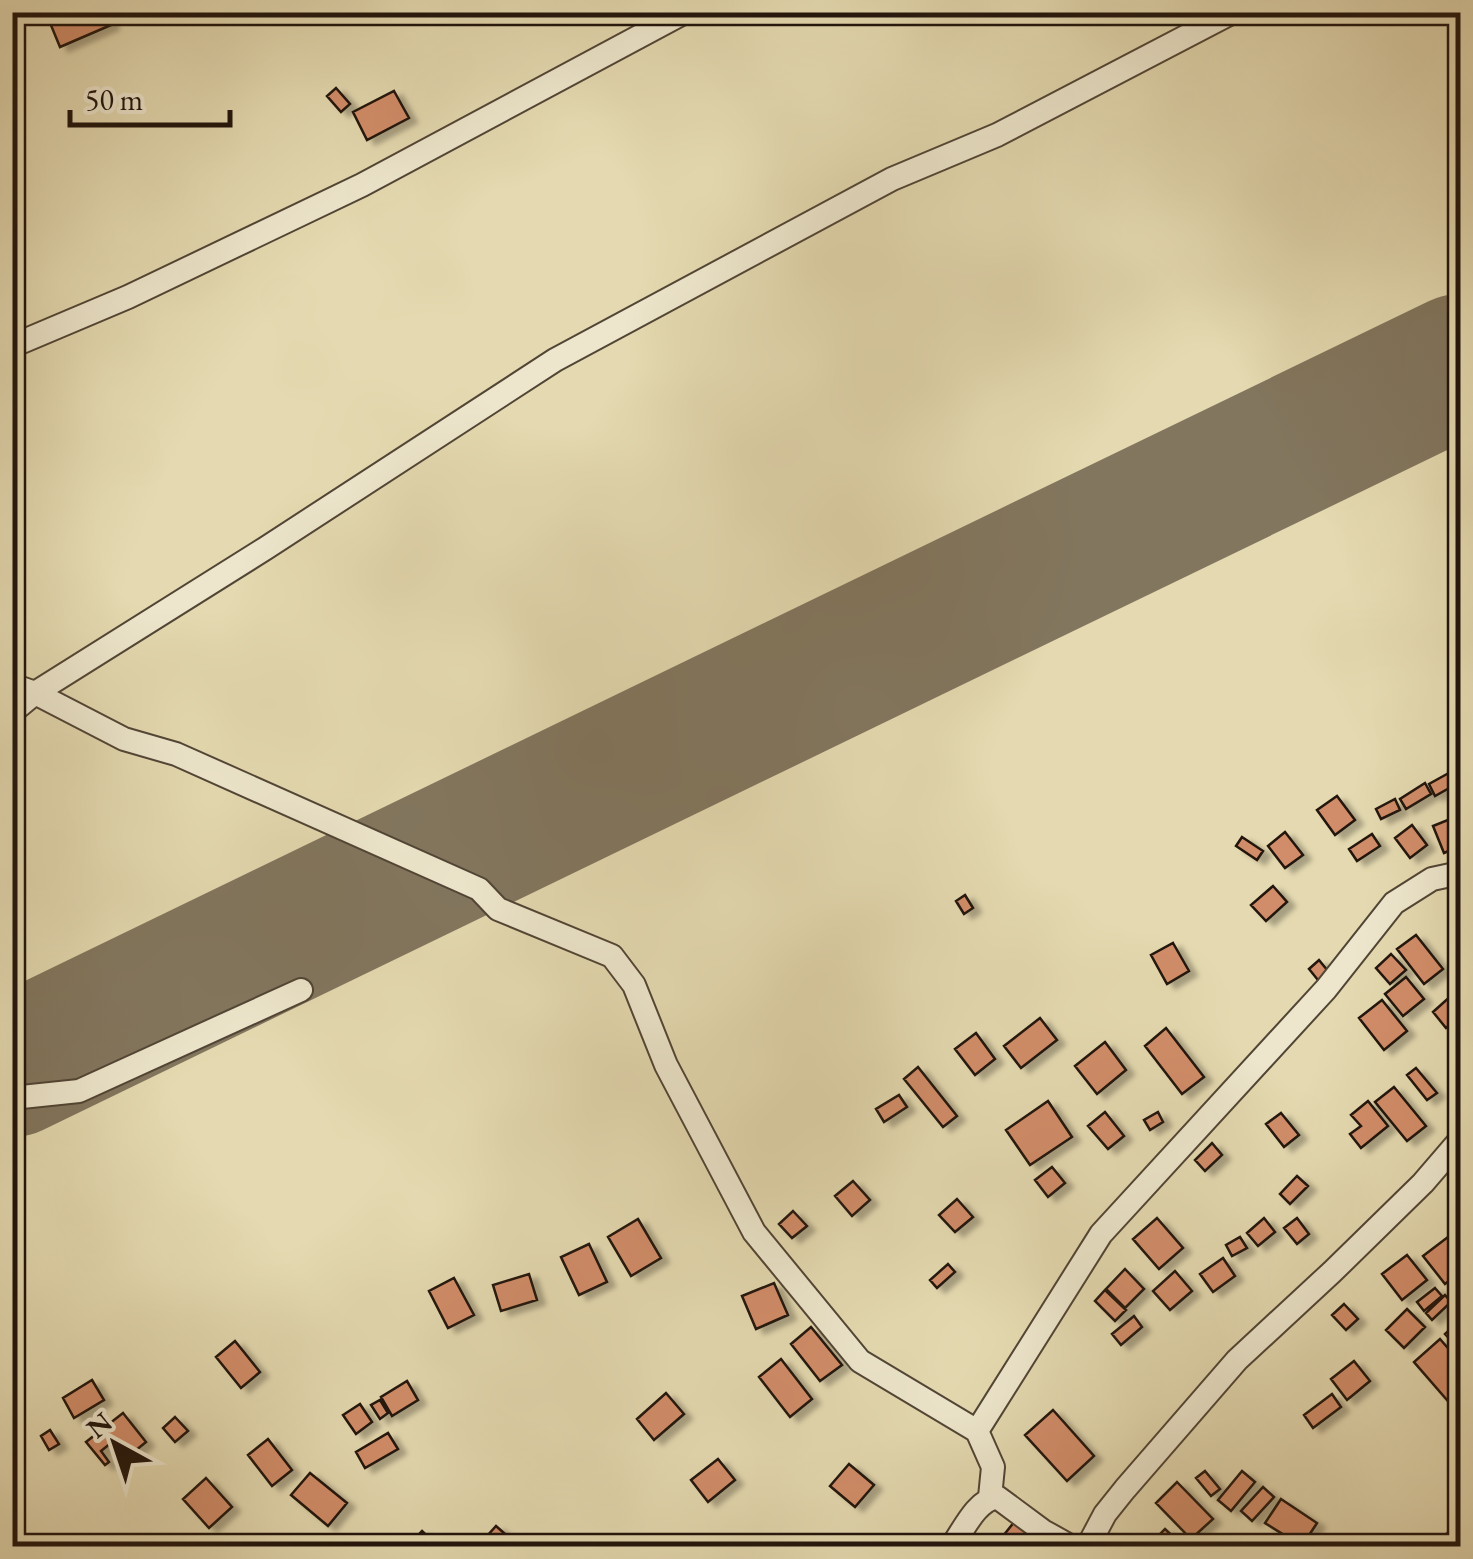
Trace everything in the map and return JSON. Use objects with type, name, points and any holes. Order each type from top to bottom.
[{"type":"street","points":[[12,346],[128,297],[362,185],[685,12]]},
{"type":"street","points":[[12,712],[555,360],[892,180],[997,135],[1233,12]]},
{"type":"street","points":[[12,684],[124,740],[176,754],[478,889],[498,909],[612,956],[634,985],[666,1065],[754,1232],[860,1361],[977,1431],[993,1467],[990,1498]]},
{"type":"street","points":[[977,1431],[1101,1234],[1326,990],[1394,903],[1432,878],[1460,873]]},
{"type":"street","points":[[12,1098],[79,1091],[301,990]]},
{"type":"street","points":[[1088,1546],[1105,1514],[1125,1489],[1237,1360],[1410,1196],[1460,1140]]},
{"type":"street","points":[[952,1546],[982,1504],[997,1497],[1070,1546]]},
{"type":"street","points":[[1450,1546],[1460,1538]]},
{"type":"building","points":[[61,12],[106,12],[111,25],[60,47],[48,18]]},
{"type":"building","points":[[336,88],[350,104],[341,112],[327,96]]},
{"type":"building","points":[[394,91],[409,118],[367,140],[353,112]]},
{"type":"building","points":[[1456,769],[1460,782],[1435,796],[1429,784]]},
{"type":"building","points":[[1425,783],[1431,794],[1406,809],[1400,799]]},
{"type":"building","points":[[1337,796],[1355,820],[1335,835],[1317,810]]},
{"type":"building","points":[[1395,799],[1400,810],[1381,819],[1376,809]]},
{"type":"building","points":[[1460,815],[1460,846],[1444,853],[1433,826]]},
{"type":"building","points":[[1412,825],[1427,845],[1410,858],[1395,838]]},
{"type":"building","points":[[1285,832],[1303,855],[1285,868],[1268,846]]},
{"type":"building","points":[[1372,834],[1380,846],[1357,861],[1349,849]]},
{"type":"building","points":[[1242,837],[1263,851],[1257,860],[1236,846]]},
{"type":"building","points":[[1273,886],[1287,902],[1266,921],[1251,905]]},
{"type":"building","points":[[965,895],[973,908],[964,914],[956,901]]},
{"type":"building","points":[[1416,935],[1443,969],[1424,984],[1397,949]]},
{"type":"building","points":[[1173,943],[1189,971],[1167,984],[1151,955]]},
{"type":"building","points":[[1391,954],[1406,970],[1390,984],[1376,968]]},
{"type":"building","points":[[1319,960],[1332,976],[1322,985],[1309,969]]},
{"type":"building","points":[[1406,977],[1424,999],[1403,1016],[1385,994]]},
{"type":"building","points":[[1453,994],[1460,1003],[1460,1016],[1446,1028],[1433,1012]]},
{"type":"building","points":[[1382,1000],[1407,1031],[1384,1050],[1359,1018]]},
{"type":"building","points":[[1040,1018],[1057,1040],[1021,1068],[1004,1046]]},
{"type":"building","points":[[1166,1028],[1204,1077],[1182,1094],[1145,1046]]},
{"type":"building","points":[[976,1033],[995,1059],[975,1075],[955,1049]]},
{"type":"building","points":[[1105,1042],[1126,1070],[1097,1094],[1075,1066]]},
{"type":"building","points":[[918,1067],[957,1116],[943,1127],[904,1079]]},
{"type":"building","points":[[1416,1068],[1437,1093],[1427,1100],[1407,1075]]},
{"type":"building","points":[[1394,1087],[1426,1126],[1407,1141],[1375,1102]]},
{"type":"building","points":[[899,1095],[907,1107],[884,1122],[876,1109]]},
{"type":"building","points":[[1048,1101],[1072,1137],[1030,1165],[1006,1130]]},
{"type":"building","points":[[1368,1101],[1388,1126],[1361,1148],[1350,1134],[1361,1126],[1351,1115]]},
{"type":"building","points":[[1105,1112],[1124,1136],[1108,1149],[1088,1126]]},
{"type":"building","points":[[1158,1112],[1163,1122],[1150,1130],[1144,1120]]},
{"type":"building","points":[[1281,1113],[1299,1135],[1284,1147],[1266,1124]]},
{"type":"building","points":[[1212,1143],[1222,1155],[1205,1171],[1195,1160]]},
{"type":"building","points":[[1052,1167],[1065,1183],[1048,1197],[1035,1180]]},
{"type":"building","points":[[1297,1176],[1308,1186],[1290,1204],[1280,1194]]},
{"type":"building","points":[[853,1181],[870,1200],[852,1216],[835,1196]]},
{"type":"building","points":[[957,1199],[973,1217],[955,1232],[939,1215]]},
{"type":"building","points":[[793,1211],[807,1226],[792,1238],[779,1224]]},
{"type":"building","points":[[1157,1218],[1183,1248],[1159,1269],[1133,1239]]},
{"type":"building","points":[[1264,1218],[1275,1232],[1258,1246],[1247,1233]]},
{"type":"building","points":[[1297,1218],[1309,1234],[1297,1244],[1284,1228]]},
{"type":"building","points":[[638,1219],[661,1258],[631,1276],[608,1237]]},
{"type":"building","points":[[1240,1237],[1247,1248],[1232,1256],[1226,1245]]},
{"type":"building","points":[[1448,1237],[1460,1254],[1460,1272],[1445,1284],[1423,1256]]},
{"type":"building","points":[[589,1244],[607,1282],[579,1295],[561,1257]]},
{"type":"building","points":[[1407,1255],[1427,1280],[1402,1300],[1382,1274]]},
{"type":"building","points":[[1223,1258],[1235,1276],[1213,1292],[1200,1274]]},
{"type":"building","points":[[948,1264],[955,1272],[937,1288],[930,1280]]},
{"type":"building","points":[[1125,1269],[1144,1289],[1125,1308],[1106,1289]]},
{"type":"building","points":[[1175,1271],[1192,1291],[1170,1310],[1153,1291]]},
{"type":"building","points":[[529,1274],[537,1300],[501,1311],[493,1285]]},
{"type":"building","points":[[454,1278],[474,1315],[448,1328],[429,1291]]},
{"type":"building","points":[[774,1283],[788,1315],[756,1329],[742,1296]]},
{"type":"building","points":[[1435,1288],[1442,1296],[1424,1311],[1417,1302]]},
{"type":"building","points":[[1105,1290],[1126,1310],[1115,1321],[1095,1301]]},
{"type":"building","points":[[1445,1295],[1451,1302],[1432,1320],[1426,1313]]},
{"type":"building","points":[[1344,1304],[1358,1319],[1346,1330],[1332,1315]]},
{"type":"building","points":[[1407,1309],[1425,1327],[1404,1348],[1386,1330]]},
{"type":"building","points":[[1134,1316],[1142,1327],[1121,1345],[1112,1334]]},
{"type":"building","points":[[1460,1320],[1460,1350],[1445,1334]]},
{"type":"building","points":[[811,1327],[842,1365],[820,1381],[791,1344]]},
{"type":"building","points":[[1440,1339],[1460,1362],[1460,1415],[1414,1362]]},
{"type":"building","points":[[235,1341],[260,1372],[241,1388],[216,1357]]},
{"type":"building","points":[[781,1359],[812,1399],[790,1417],[759,1377]]},
{"type":"building","points":[[1354,1361],[1370,1381],[1347,1400],[1331,1379]]},
{"type":"building","points":[[92,1380],[104,1400],[74,1418],[63,1398]]},
{"type":"building","points":[[407,1381],[418,1400],[392,1416],[381,1397]]},
{"type":"building","points":[[666,1393],[684,1414],[654,1440],[637,1419]]},
{"type":"building","points":[[1332,1394],[1341,1407],[1313,1428],[1304,1415]]},
{"type":"building","points":[[380,1400],[388,1413],[380,1419],[371,1405]]},
{"type":"building","points":[[360,1404],[372,1422],[356,1434],[343,1415]]},
{"type":"building","points":[[1053,1410],[1094,1456],[1067,1481],[1025,1435]]},
{"type":"building","points":[[123,1413],[146,1442],[124,1460],[111,1443],[101,1451],[109,1462],[105,1465],[86,1442]]},
{"type":"building","points":[[175,1417],[188,1431],[175,1442],[163,1428]]},
{"type":"building","points":[[50,1430],[59,1444],[49,1450],[41,1436]]},
{"type":"building","points":[[388,1433],[398,1449],[365,1468],[356,1452]]},
{"type":"building","points":[[268,1439],[292,1470],[272,1486],[248,1455]]},
{"type":"building","points":[[718,1459],[735,1480],[708,1502],[691,1480]]},
{"type":"building","points":[[849,1464],[874,1485],[855,1507],[830,1486]]},
{"type":"building","points":[[1205,1471],[1220,1489],[1211,1496],[1196,1478]]},
{"type":"building","points":[[1242,1471],[1255,1482],[1231,1511],[1218,1500]]},
{"type":"building","points":[[310,1473],[347,1503],[328,1526],[291,1495]]},
{"type":"building","points":[[206,1478],[232,1507],[209,1528],[183,1499]]},
{"type":"building","points":[[1177,1482],[1213,1519],[1191,1539],[1156,1503]]},
{"type":"building","points":[[1263,1487],[1274,1497],[1252,1521],[1241,1511]]},
{"type":"building","points":[[1281,1499],[1317,1523],[1302,1546],[1265,1523]]},
{"type":"building","points":[[1015,1521],[1048,1546],[995,1546]]},
{"type":"building","points":[[496,1526],[513,1541],[509,1546],[478,1546]]},
{"type":"building","points":[[1165,1529],[1183,1546],[1151,1543]]},
{"type":"building","points":[[422,1531],[438,1546],[408,1546]]},
{"type":"runway","points":[[12,1066],[1460,365]]}]
